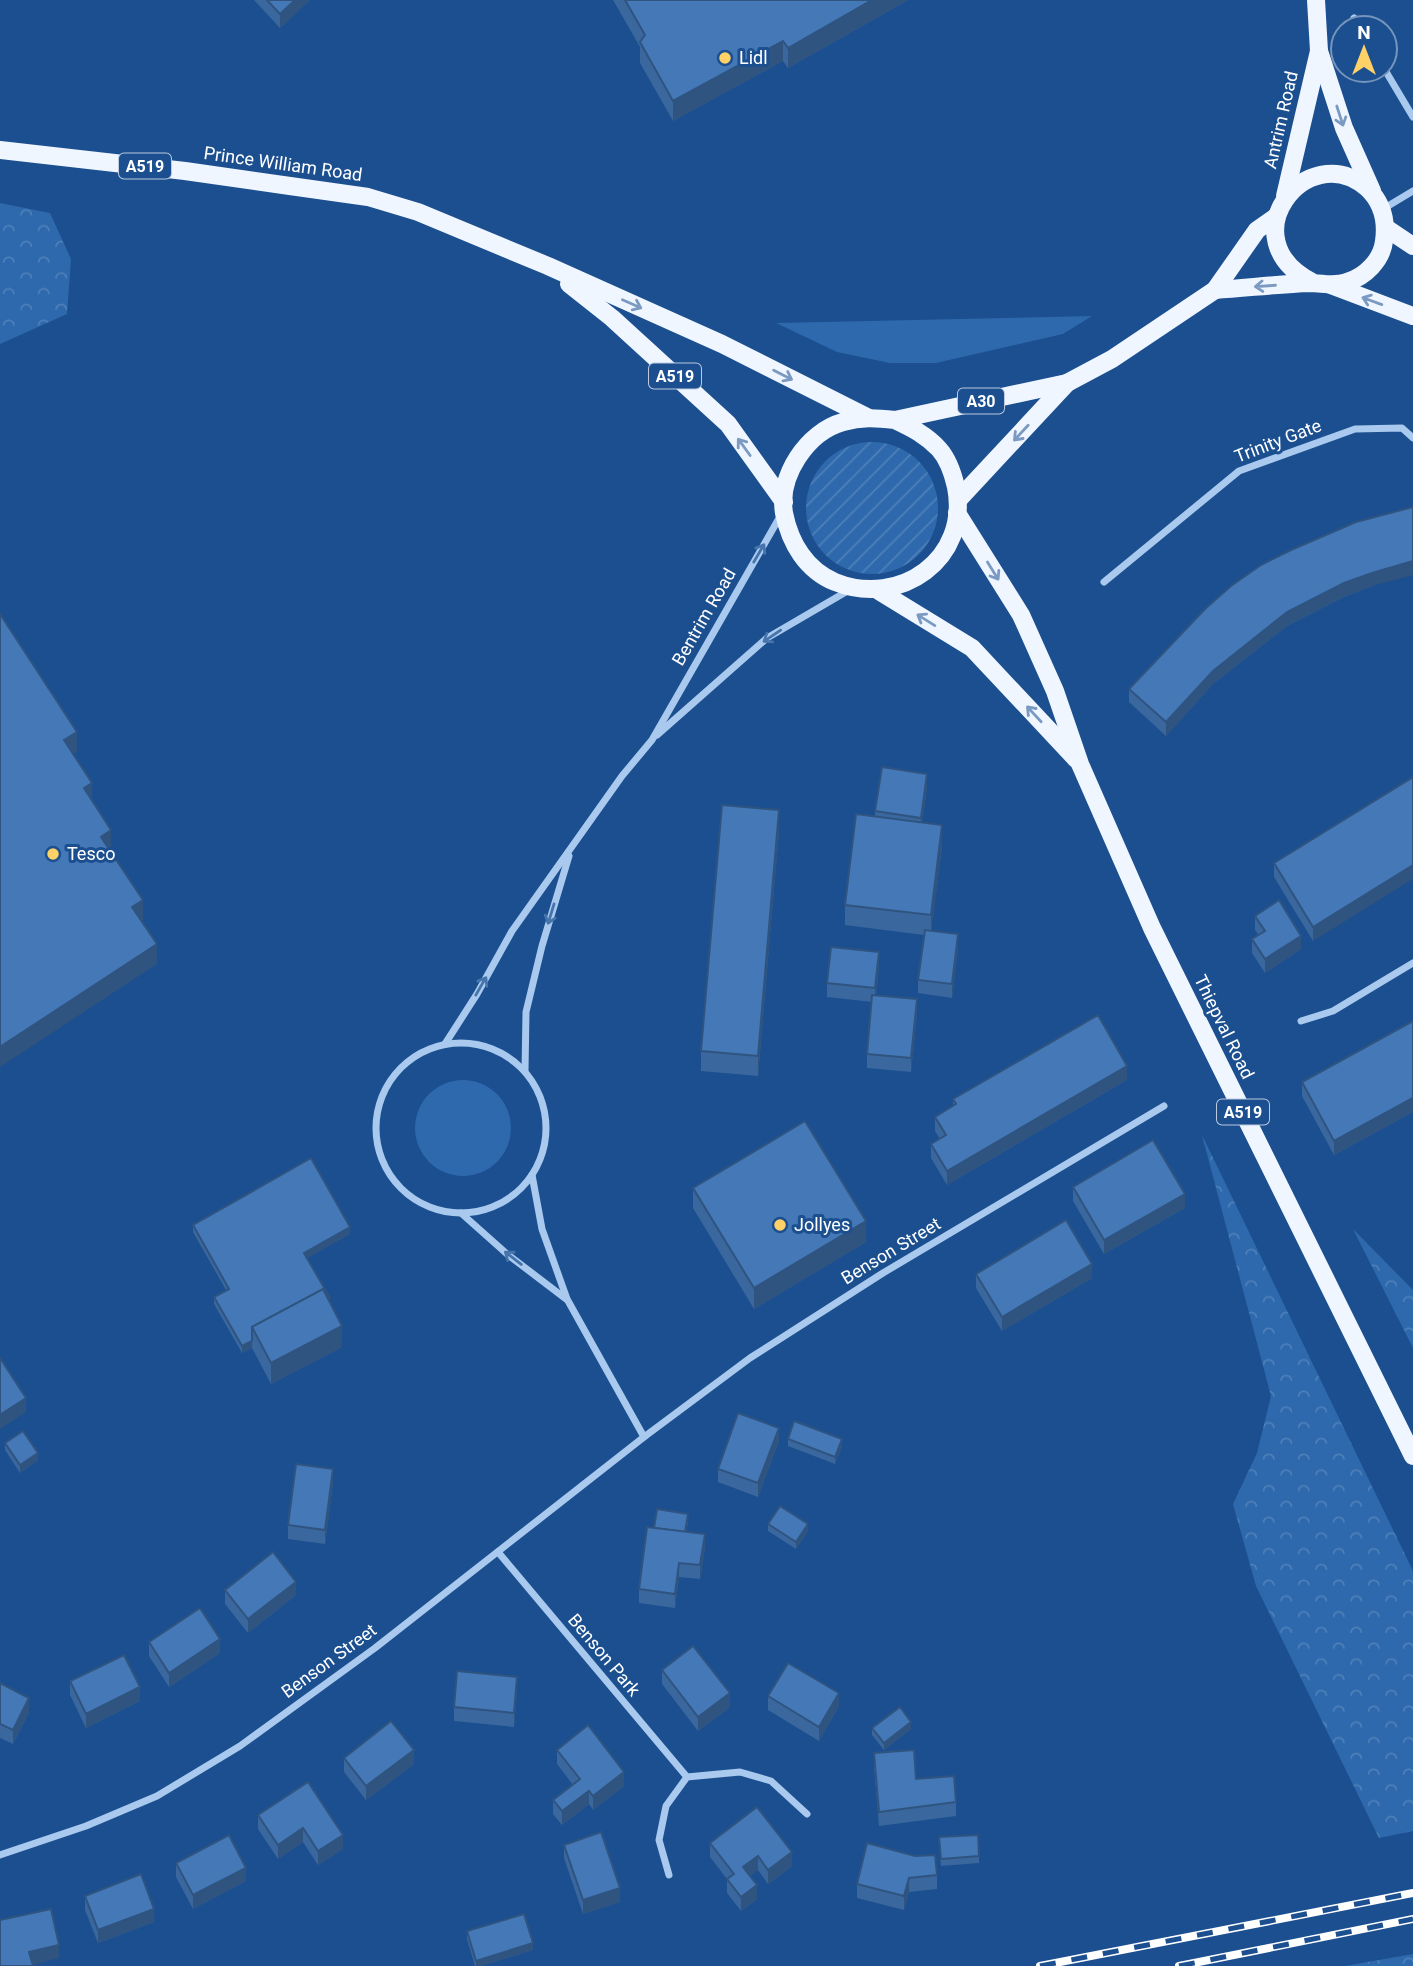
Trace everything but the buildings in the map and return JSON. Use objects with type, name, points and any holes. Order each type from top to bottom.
[{"type":"main road","name":"Antrim Road","points":[[1316,0],[1320,51],[1344,128],[1378,202]]},
{"type":"main road","name":"Antrim Road","points":[[1280,208],[1320,51]]},
{"type":"main road","name":"Prince William Road","points":[[0,150],[185,171],[368,197],[418,212],[548,266],[722,344],[867,417]]},
{"type":"main road","name":"A30","points":[[895,420],[1067,383],[1112,359],[1215,290],[1257,230],[1280,208],[1295,187],[1310,178],[1326,174],[1344,176],[1360,182],[1378,202],[1386,228],[1384,246],[1375,264],[1363,275],[1348,282],[1215,290]]},
{"type":"main road","name":"A30","points":[[1280,208],[1275,233],[1283,257],[1299,275],[1413,316]]},
{"type":"main road","points":[[1386,228],[1413,246]]},
{"type":"main road","name":"Prince William Road","points":[[548,266],[612,318],[728,424],[784,506]]},
{"type":"main road","name":"A30","points":[[958,506],[1067,383]]},
{"type":"main road","name":"A519","points":[[867,417],[895,420],[920,432],[941,451],[953,474],[958,506],[956,526],[945,550],[929,570],[907,583],[879,591],[852,589],[825,578],[804,560],[790,537],[784,506],[786,482],[797,457],[816,437],[840,423],[867,417]]},
{"type":"main road","name":"Thiepval Road","points":[[958,506],[1021,615],[1055,691],[1080,764],[1152,928],[1413,1456]]},
{"type":"main road","name":"Thiepval Road","points":[[879,591],[972,648],[1080,764]]},
{"type":"street","points":[[1393,84],[1413,117]]},
{"type":"street","points":[[1378,202],[1413,191]]},
{"type":"street","name":"Trinity Gate","points":[[1104,582],[1239,471],[1355,429],[1402,428],[1413,438]]},
{"type":"street","name":"Bentrim Road","points":[[652,740],[784,506]]},
{"type":"street","name":"Bentrim Road","points":[[445,1044],[512,931],[622,776],[652,740],[767,638],[852,589]]},
{"type":"street","name":"Bentrim Road","points":[[525,1071],[526,1012],[542,946],[571,849]]},
{"type":"street","points":[[1301,1021],[1333,1012],[1413,963]]},
{"type":"street","points":[[475,1043],[502,1053],[525,1071],[538,1090],[545,1112],[546,1134],[542,1155],[532,1175],[518,1191],[501,1203],[481,1211],[461,1213],[434,1209],[410,1196],[391,1177],[379,1153],[375,1126],[380,1098],[395,1072],[418,1054],[445,1044],[475,1043]]},
{"type":"street","name":"Benson Street","points":[[0,1855],[86,1826],[157,1796],[240,1746],[375,1648],[644,1437],[750,1358],[861,1287],[1164,1106]]},
{"type":"street","points":[[532,1175],[542,1229],[567,1299],[644,1437]]},
{"type":"street","points":[[461,1213],[508,1254],[567,1299]]},
{"type":"street","name":"Benson Park","points":[[498,1552],[687,1777]]},
{"type":"street","points":[[668,1875],[659,1840],[666,1806],[687,1777],[740,1772],[771,1781],[807,1814]]},
{"type":"green space","points":[[0,203],[50,213],[71,259],[67,314],[0,344]]},
{"type":"green space","points":[[1092,316],[1063,334],[936,363],[890,363],[837,352],[776,323]]},
{"type":"green space","points":[[872,442],[897,447],[918,462],[933,483],[938,508],[933,533],[918,554],[897,569],[872,574],[847,569],[826,554],[811,533],[806,508],[811,483],[826,462],[847,447]]},
{"type":"green space","points":[[463,1080],[481,1083],[497,1094],[508,1110],[511,1128],[508,1146],[497,1162],[481,1173],[463,1176],[445,1173],[429,1162],[418,1146],[415,1128],[418,1110],[429,1094],[445,1083]]},
{"type":"green space","points":[[1202,1135],[1413,1571],[1413,1831],[1379,1838],[1256,1586],[1233,1504],[1257,1453],[1271,1396]]},
{"type":"green space","points":[[1353,1229],[1413,1290],[1413,1348]]},
{"type":"green space","points":[[1413,1954],[1413,1966],[1345,1966]]},
{"type":"railway","points":[[1040,1966],[1413,1893]]},
{"type":"railway","points":[[1179,1966],[1413,1919]]},
{"type":"place","name":"Lidl","points":[[725,58]]},
{"type":"place","name":"Tesco","points":[[53,854]]},
{"type":"place","name":"Jollyes","points":[[780,1225]]}]
